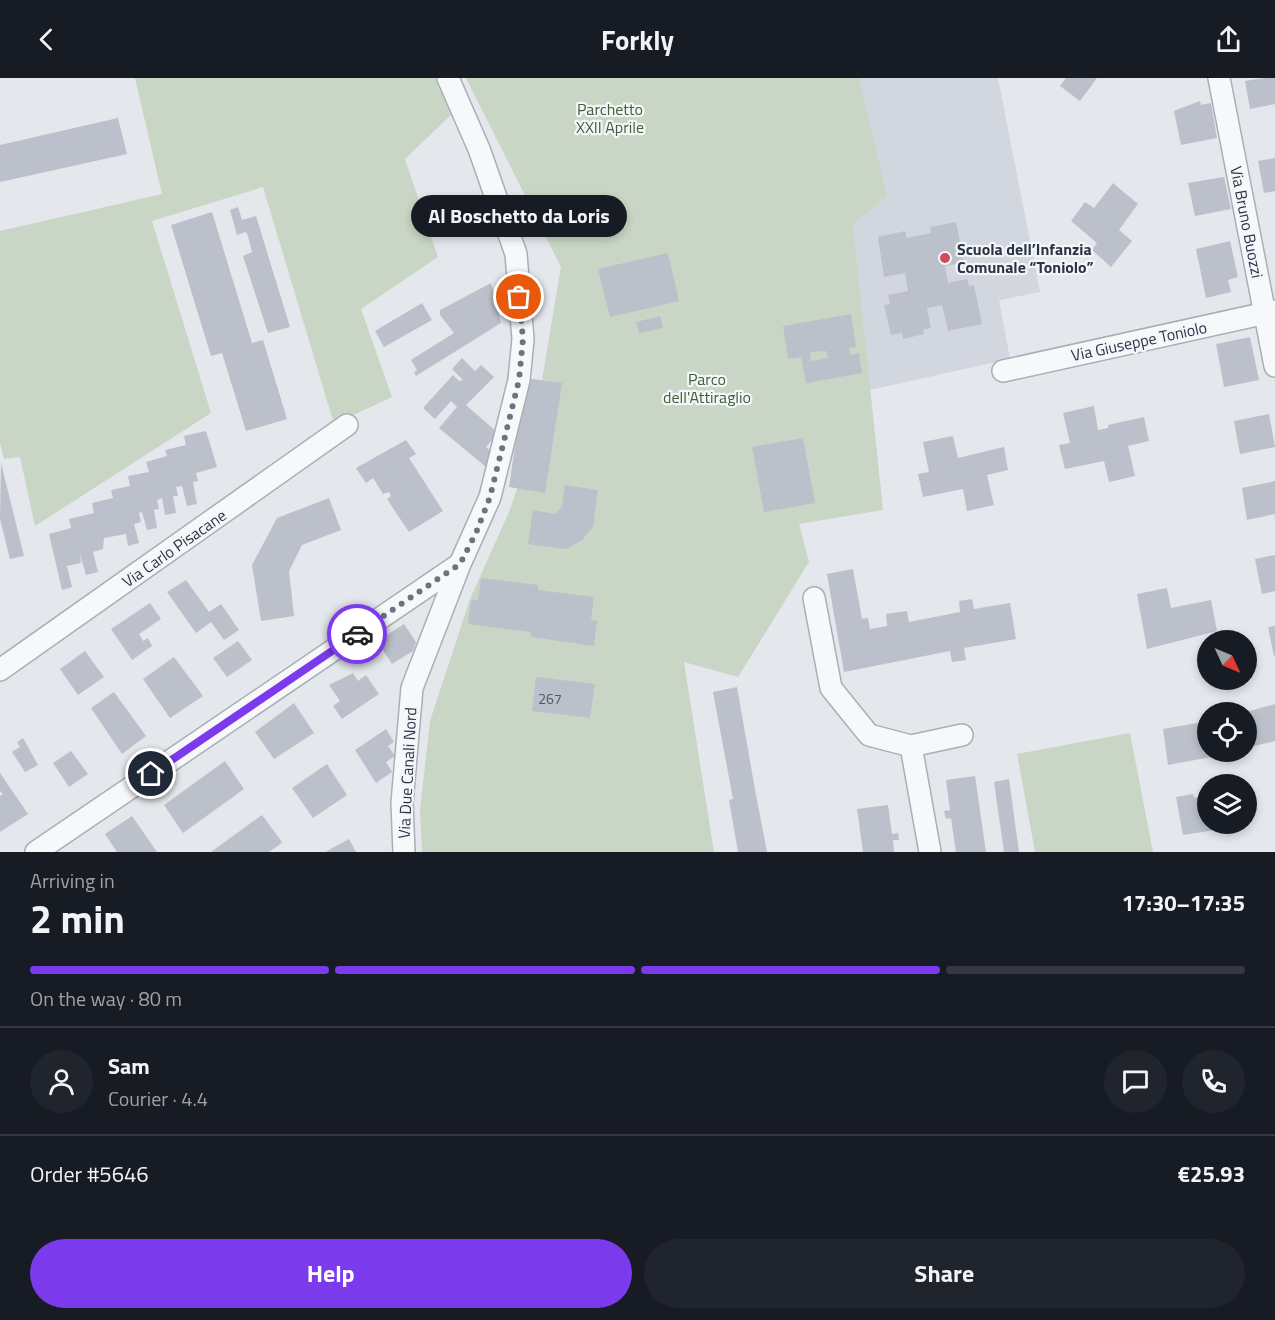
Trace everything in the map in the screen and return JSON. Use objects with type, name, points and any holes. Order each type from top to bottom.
[{"type":"street","name":"Via Due Canali Nord","points":[[404,852],[402,803],[412,688],[460,564],[490,497],[519,380],[523,339],[516,254],[479,149],[447,78]]},
{"type":"street","name":"Via Bruno Buozzi","points":[[1219,78],[1270,312],[1275,366]]},
{"type":"street","name":"Via Giuseppe Toniolo","points":[[1003,371],[1270,312]]},
{"type":"street","name":"Via Carlo Pisacane","points":[[0,670],[347,425]]},
{"type":"street","points":[[36,852],[460,564]]},
{"type":"street","points":[[814,598],[831,687],[869,735],[911,746],[962,735]]},
{"type":"street","points":[[911,746],[930,852]]},
{"type":"shaded area","name":"Scuola dell’Infanzia Comunale “Toniolo”","points":[[859,78],[998,78],[1040,292],[999,300],[1010,359],[870,390],[853,224],[886,196]]},
{"type":"green space","points":[[135,78],[435,78],[452,114],[405,159],[438,257],[361,309],[392,397],[334,424],[263,187],[152,221],[211,413],[35,526],[20,457],[4,459],[0,443],[0,231],[162,194]]},
{"type":"green space","name":"Parco dell'Attiraglio","points":[[466,78],[859,78],[887,196],[853,224],[883,510],[799,524],[809,562],[738,677],[684,662],[714,852],[422,852],[420,810],[430,721],[470,599],[509,512],[530,452],[561,267]]},
{"type":"green space","points":[[1130,733],[1153,852],[1035,852],[1017,754]]},
{"type":"building","points":[[1066,78],[1097,78],[1080,101],[1060,86]]},
{"type":"building","points":[[1275,78],[1275,104],[1250,109],[1245,81]]},
{"type":"building","points":[[1200,101],[1201,105],[1211,103],[1217,138],[1181,145],[1174,111]]},
{"type":"building","points":[[118,118],[127,154],[0,182],[0,145]]},
{"type":"building","points":[[1275,158],[1275,191],[1264,193],[1258,161]]},
{"type":"building","points":[[1224,177],[1231,209],[1195,216],[1188,183]]},
{"type":"building","points":[[1113,183],[1138,204],[1119,230],[1132,241],[1111,267],[1092,250],[1097,243],[1071,221],[1085,202],[1094,208]]},
{"type":"building","points":[[238,207],[242,220],[256,216],[290,327],[268,333],[243,256],[252,252],[248,236],[246,232],[237,235],[230,210]]},
{"type":"building","points":[[212,212],[252,343],[263,340],[287,419],[246,431],[222,353],[211,356],[171,225]]},
{"type":"building","points":[[956,222],[964,262],[945,266],[948,283],[967,279],[969,286],[974,285],[982,324],[948,331],[942,305],[927,308],[931,328],[923,330],[924,334],[903,339],[902,333],[891,335],[884,305],[890,304],[888,295],[908,291],[905,273],[884,277],[878,237],[905,231],[907,238],[931,233],[930,227]]},
{"type":"building","points":[[1230,241],[1238,277],[1228,280],[1231,292],[1206,298],[1196,249]]},
{"type":"building","points":[[668,253],[679,301],[610,317],[598,269]]},
{"type":"building","points":[[491,283],[501,323],[416,376],[414,372],[417,370],[411,360],[454,333],[440,315],[440,310]]},
{"type":"building","points":[[422,303],[432,320],[384,347],[375,331]]},
{"type":"building","points":[[851,314],[856,347],[849,348],[850,355],[859,353],[862,373],[806,383],[801,357],[788,359],[783,326]],"holes":[[[826,351],[828,358],[811,361],[810,352]]]},
{"type":"building","points":[[660,316],[663,328],[639,333],[636,322]]},
{"type":"building","points":[[1250,337],[1259,380],[1224,387],[1216,344]]},
{"type":"building","points":[[462,358],[475,371],[481,365],[494,377],[466,405],[498,433],[486,447],[494,454],[486,467],[439,428],[457,407],[451,401],[435,419],[423,408],[453,375],[459,381],[463,380],[452,369]]},
{"type":"building","points":[[525,378],[562,383],[545,493],[509,487]]},
{"type":"building","points":[[1094,406],[1098,430],[1108,428],[1108,425],[1144,417],[1149,441],[1128,446],[1135,476],[1109,482],[1104,461],[1065,469],[1059,445],[1070,443],[1063,413]]},
{"type":"building","points":[[1269,414],[1275,447],[1240,454],[1234,421]]},
{"type":"building","points":[[206,431],[217,467],[196,473],[198,481],[193,482],[197,504],[187,506],[182,486],[176,487],[178,496],[173,496],[176,513],[165,515],[162,498],[157,500],[159,509],[154,510],[157,528],[147,530],[142,512],[139,513],[141,522],[134,524],[139,543],[128,546],[126,534],[104,538],[103,549],[93,552],[98,572],[86,575],[80,554],[81,563],[67,566],[72,587],[62,590],[49,534],[71,528],[69,519],[94,513],[92,503],[113,498],[111,490],[130,486],[128,476],[149,472],[146,462],[167,456],[165,450],[186,445],[184,436]]},
{"type":"building","points":[[953,436],[958,458],[1004,447],[1008,470],[987,475],[994,505],[967,511],[963,489],[923,497],[918,474],[929,472],[923,442]]},
{"type":"building","points":[[803,438],[815,503],[764,512],[752,447]]},
{"type":"building","points":[[406,440],[416,454],[409,458],[443,511],[409,532],[387,499],[391,496],[389,492],[383,494],[373,478],[366,483],[356,468]]},
{"type":"building","points":[[1,463],[24,556],[10,559],[0,519]]},
{"type":"building","points":[[1275,481],[1275,514],[1247,520],[1242,488]]},
{"type":"building","points":[[565,485],[598,490],[593,527],[582,540],[566,549],[528,544],[533,510],[555,514],[562,506]]},
{"type":"building","points":[[329,498],[341,530],[302,545],[289,571],[294,616],[261,621],[252,565],[277,518]]},
{"type":"building","points":[[1275,555],[1275,591],[1262,594],[1255,559]]},
{"type":"building","points":[[853,569],[862,619],[868,618],[870,629],[887,626],[886,614],[907,611],[909,622],[960,612],[959,601],[972,599],[974,609],[1010,603],[1016,639],[964,648],[966,660],[952,662],[950,651],[844,672],[827,574]]},
{"type":"building","points":[[481,578],[538,585],[538,590],[594,597],[591,620],[597,621],[594,646],[531,637],[531,632],[468,624],[471,600],[478,600]]},
{"type":"building","points":[[186,580],[209,612],[221,604],[239,630],[224,640],[211,622],[196,633],[167,592]]},
{"type":"building","points":[[1167,588],[1171,608],[1211,600],[1217,630],[1197,630],[1197,636],[1147,649],[1137,594]]},
{"type":"building","points":[[150,603],[161,619],[139,634],[143,641],[148,638],[152,646],[132,660],[111,629]]},
{"type":"building","points":[[404,624],[416,642],[413,651],[392,664],[377,641]]},
{"type":"building","points":[[1275,626],[1275,656],[1274,656],[1268,627]]},
{"type":"building","points":[[238,641],[252,660],[227,677],[213,658]]},
{"type":"building","points":[[85,651],[104,677],[78,695],[60,669]]},
{"type":"building","points":[[174,657],[203,696],[170,718],[143,679]]},
{"type":"building","points":[[353,673],[358,681],[366,675],[379,694],[342,719],[333,706],[340,701],[329,685]]},
{"type":"building","points":[[536,677],[595,684],[590,718],[532,711]]},
{"type":"building","points":[[737,687],[767,852],[738,852],[729,800],[733,799],[713,692]]},
{"type":"building","points":[[114,692],[146,736],[122,754],[91,708]]},
{"type":"building","points":[[294,703],[314,733],[274,759],[255,732]]},
{"type":"building","points":[[1275,704],[1275,741],[1257,745],[1257,709]]},
{"type":"building","points":[[1197,723],[1197,760],[1168,765],[1163,729]]},
{"type":"building","points":[[386,729],[394,742],[388,746],[395,756],[386,762],[392,772],[376,783],[355,750]]},
{"type":"building","points":[[23,738],[38,765],[25,772],[12,752],[20,747],[17,742]]},
{"type":"building","points":[[71,751],[88,774],[69,787],[53,763]]},
{"type":"building","points":[[225,761],[244,789],[183,833],[164,805]]},
{"type":"building","points":[[327,764],[347,795],[313,818],[292,788]]},
{"type":"building","points":[[0,773],[28,814],[0,832],[0,796],[3,794],[0,791]]},
{"type":"building","points":[[975,776],[986,852],[956,852],[951,818],[946,819],[944,811],[950,810],[946,780]]},
{"type":"building","points":[[1009,779],[1019,852],[1004,852],[994,782]]},
{"type":"building","points":[[1193,794],[1194,798],[1197,797],[1197,833],[1183,835],[1176,797]]},
{"type":"building","points":[[888,805],[892,834],[898,833],[899,840],[893,840],[894,852],[863,852],[857,809]]},
{"type":"building","points":[[262,815],[282,842],[279,845],[269,852],[211,852]]},
{"type":"building","points":[[132,816],[157,852],[117,852],[105,834]]},
{"type":"building","points":[[349,839],[356,852],[325,852]]},
{"type":"way so far","points":[[357,634],[460,564],[476,533],[490,497],[519,380],[523,339],[519,297]]},
{"type":"place","name":"Scuola dell’Infanzia Comunale “Toniolo”","points":[[945,258]]},
{"type":"place","name":"Al Boschetto da Loris","points":[[519,297]]},
{"type":"route","points":[[151,774],[357,634]]},
{"type":"park label","name":"Parchetto XXII Aprile","points":[[610,118]]}]
